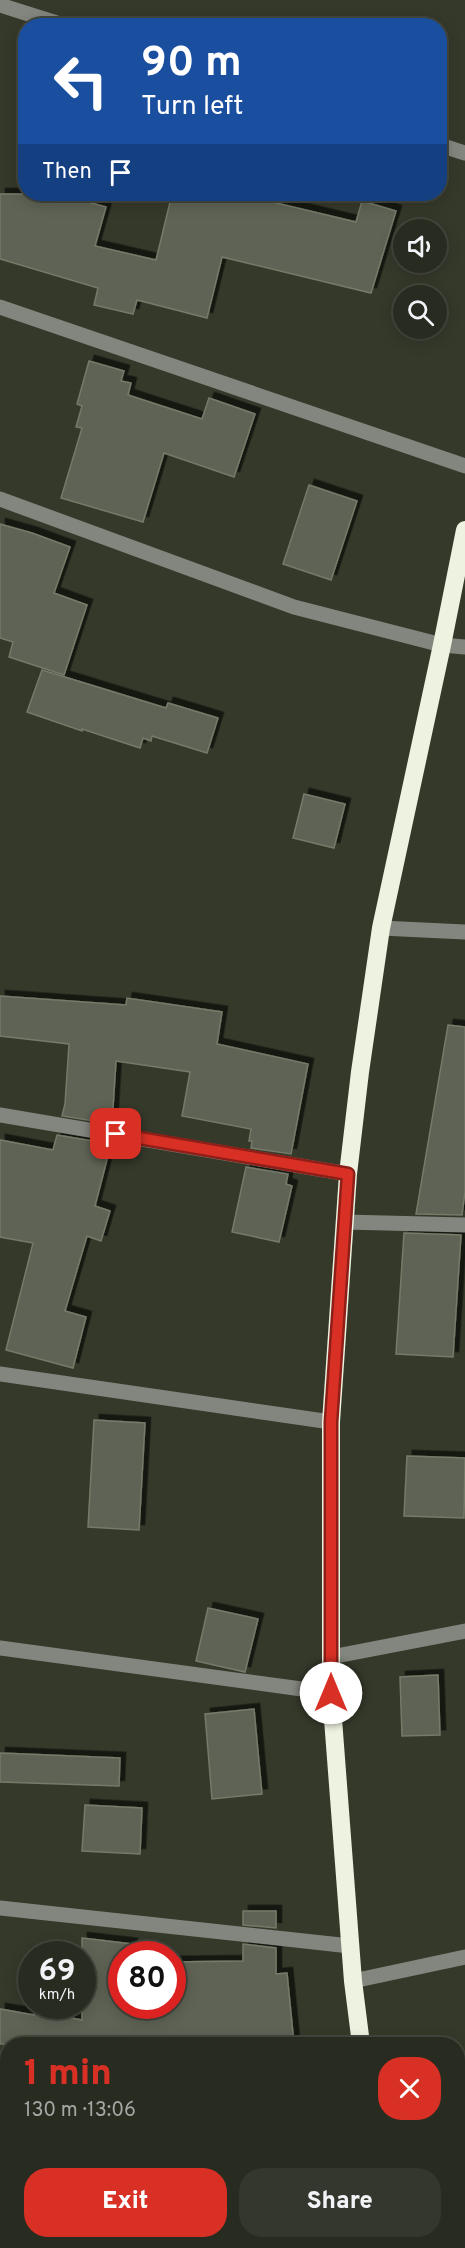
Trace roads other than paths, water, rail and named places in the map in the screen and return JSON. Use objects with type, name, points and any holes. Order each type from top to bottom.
[{"type":"highway","points":[[360,2037],[352,1981],[331,1693],[331,1422],[348,1174],[381,928],[465,530]]},
{"type":"street","points":[[0,5],[41,18]]},
{"type":"street","points":[[447,147],[465,153]]},
{"type":"street","points":[[0,307],[465,466]]},
{"type":"street","points":[[0,499],[294,607],[442,645],[465,647]]},
{"type":"street","points":[[381,928],[465,932]]},
{"type":"street","points":[[0,1115],[348,1174]]},
{"type":"street","points":[[345,1222],[465,1225]]},
{"type":"street","points":[[0,1374],[331,1422]]},
{"type":"street","points":[[331,1657],[465,1631]]},
{"type":"street","points":[[0,1648],[331,1693]]},
{"type":"street","points":[[0,1908],[350,1946]]},
{"type":"street","points":[[352,1981],[465,1957]]}]
